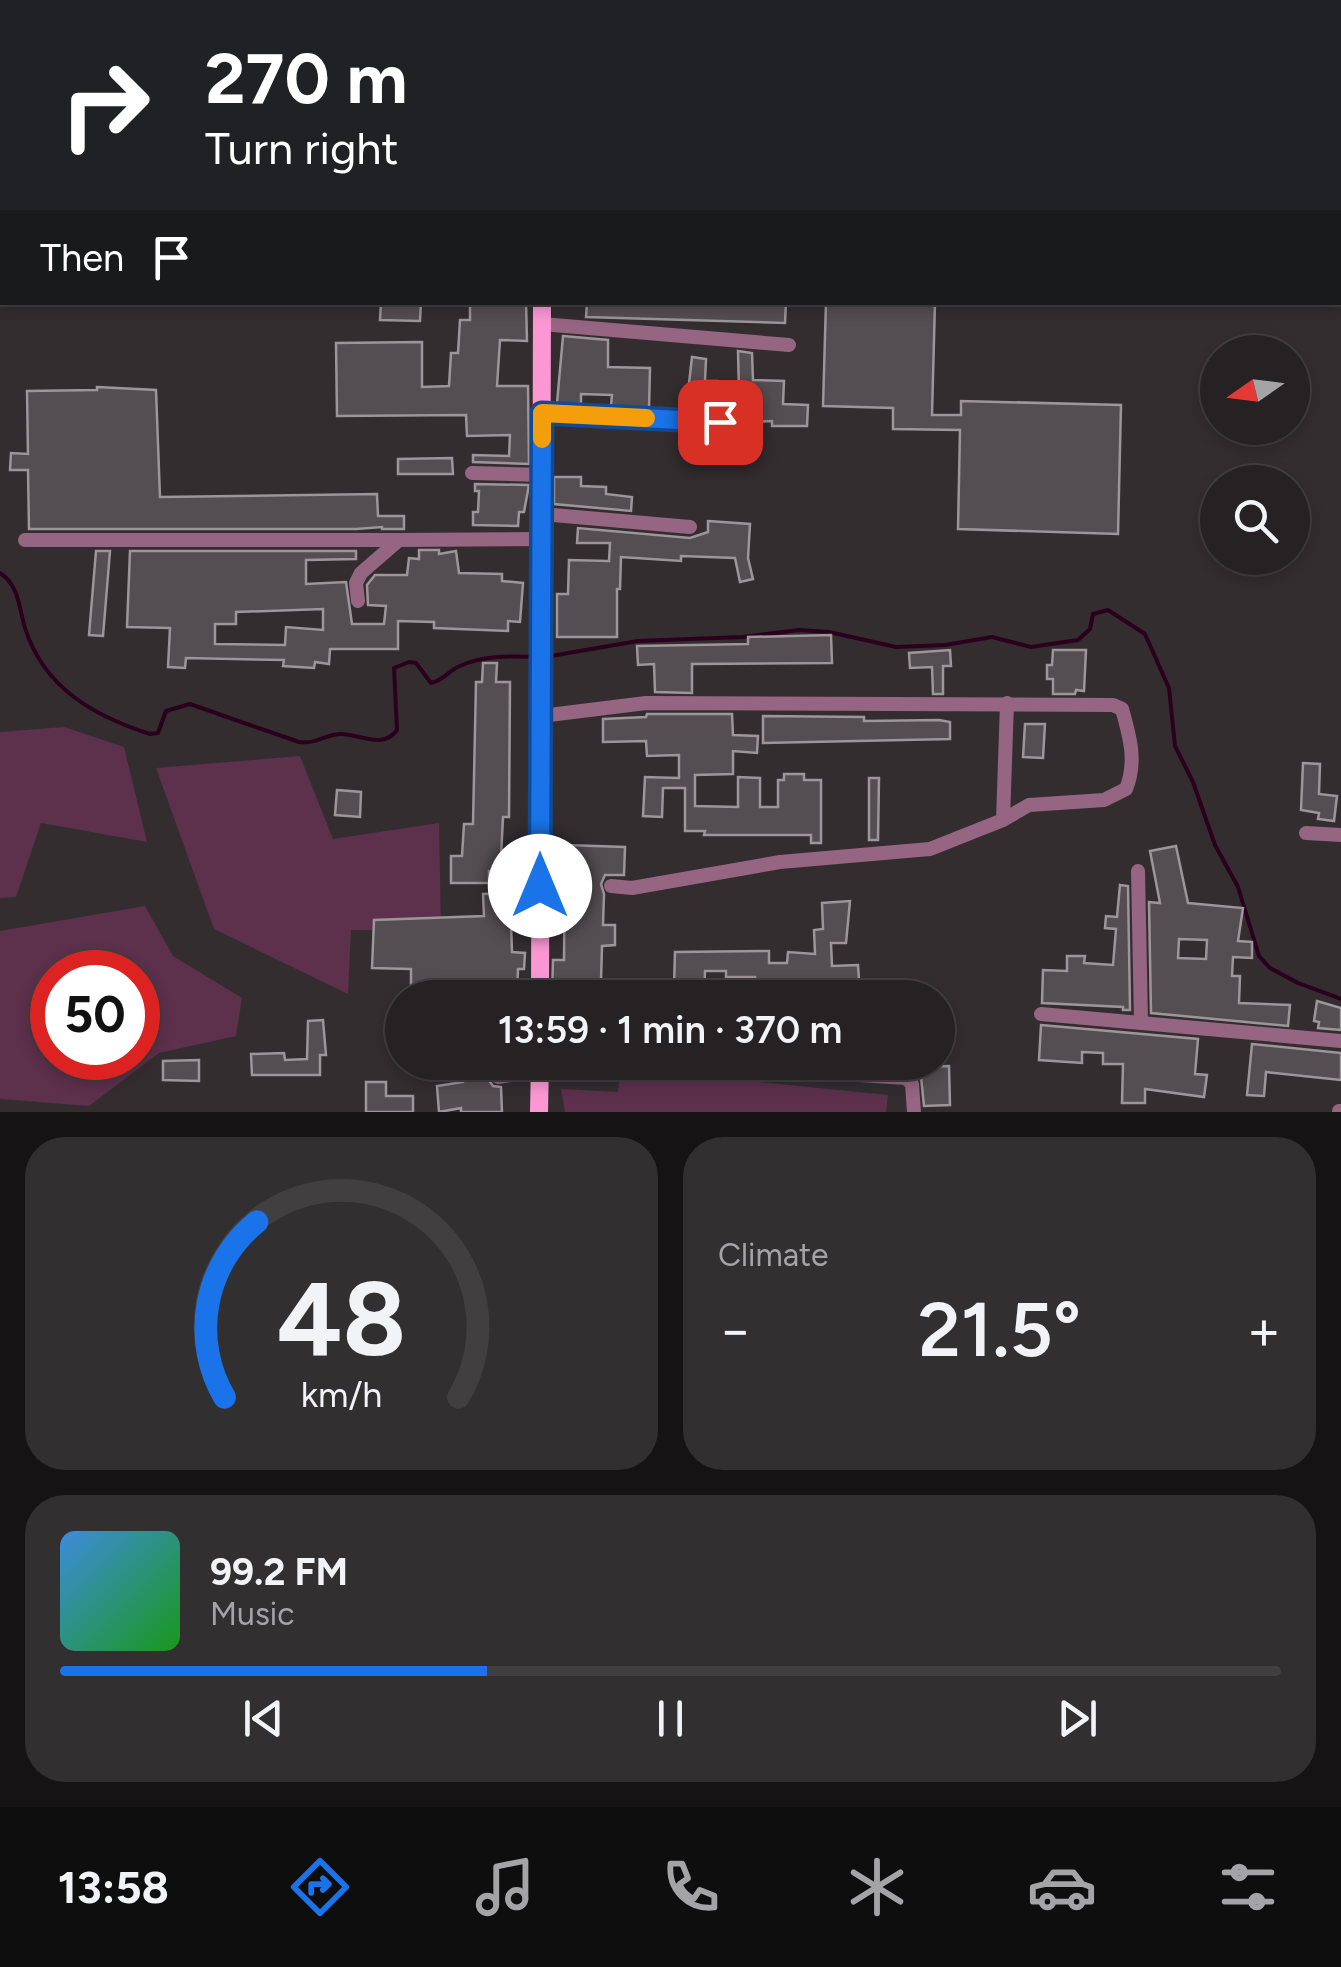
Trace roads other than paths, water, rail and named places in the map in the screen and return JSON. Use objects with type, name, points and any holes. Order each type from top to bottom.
[{"type":"main road","points":[[542,305],[542,980]]},
{"type":"main road","points":[[540,1080],[540,1112]]},
{"type":"street","points":[[542,324],[789,345]]},
{"type":"street","points":[[542,413],[720,422]]},
{"type":"street","points":[[472,473],[542,475]]},
{"type":"street","points":[[542,514],[690,528]]},
{"type":"street","points":[[24,540],[542,539]]},
{"type":"street","points":[[358,601],[356,583],[362,573],[399,540]]},
{"type":"street","points":[[541,716],[646,703],[1007,702],[1120,706],[1133,756],[1126,790],[1104,800],[1035,803],[930,849],[780,862],[632,888],[611,886]]},
{"type":"street","points":[[1003,820],[1007,702]]},
{"type":"street","points":[[1306,833],[1341,835]]},
{"type":"street","points":[[1138,870],[1141,1022]]},
{"type":"street","points":[[1041,1014],[1341,1040]]},
{"type":"street","points":[[908,1080],[912,1084],[914,1112]]},
{"type":"waterway","points":[[0,573],[15,590],[34,649],[58,683],[91,708],[150,734],[158,733],[166,711],[190,704],[299,742],[341,734],[385,739],[397,730],[394,668],[416,663],[431,683],[469,662],[536,657]]},
{"type":"waterway","points":[[545,657],[638,641],[743,637],[799,630],[829,632],[896,647],[945,645],[992,637],[1031,647],[1078,640],[1090,629],[1093,614],[1108,610],[1145,634],[1169,688],[1175,746],[1193,782],[1215,845],[1238,887],[1259,956],[1270,968],[1298,983],[1341,999]]}]
